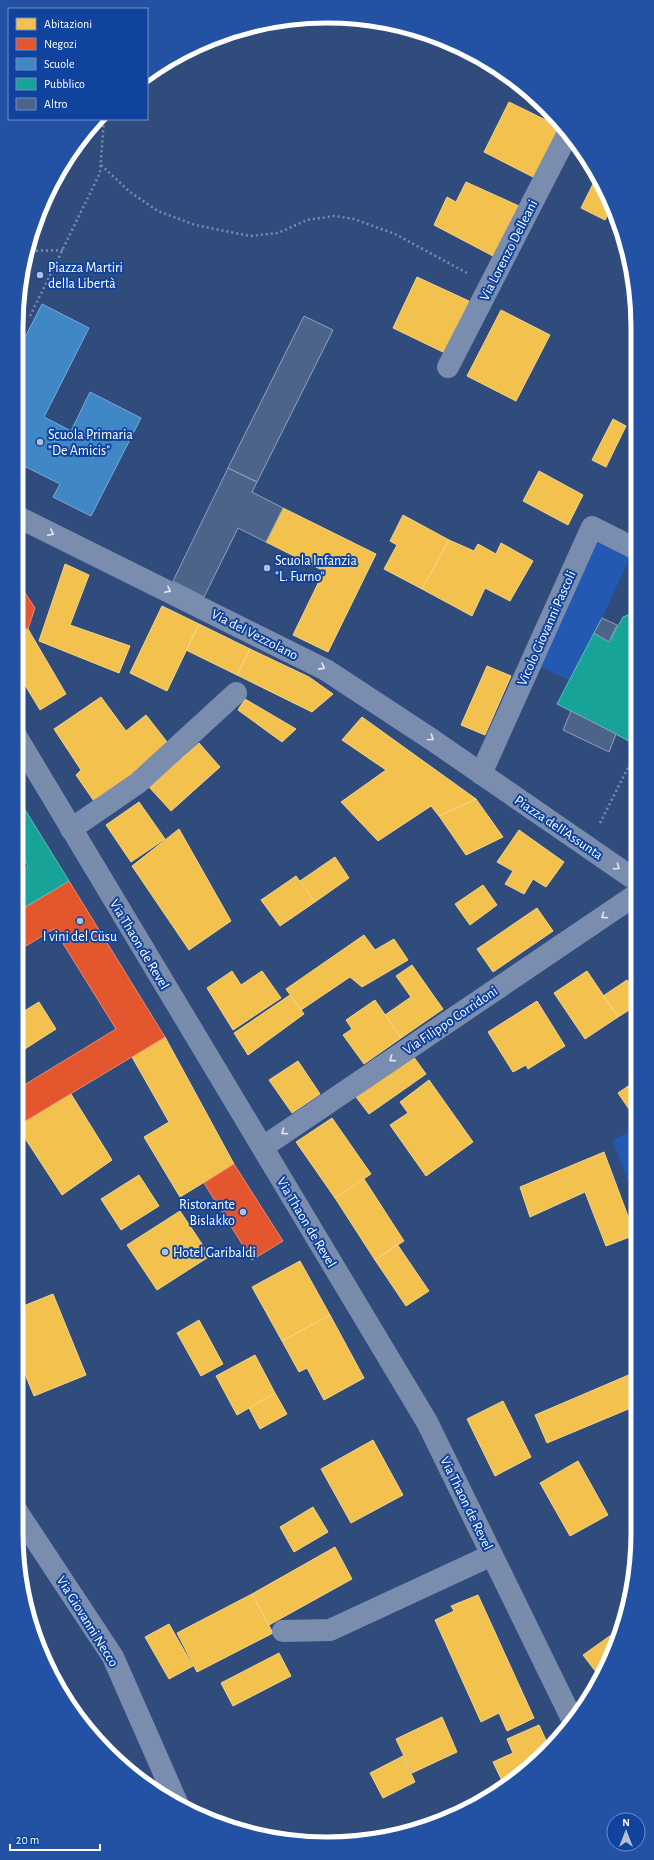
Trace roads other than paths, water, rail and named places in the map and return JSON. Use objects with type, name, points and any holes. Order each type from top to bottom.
[{"type":"main road","name":"Via Thaon de Revel","points":[[23,748],[428,1422],[570,1716]]},
{"type":"street","name":"Via Lorenzo Delleani","points":[[448,367],[565,138]]},
{"type":"street","name":"Via del Vezzolano","points":[[23,519],[326,670],[431,738],[481,774]]},
{"type":"street","name":"Vicolo Giovanni Pascoli","points":[[481,774],[592,528],[631,548]]},
{"type":"street","points":[[71,829],[138,783],[236,692]]},
{"type":"street","name":"Piazza dell'Assunta","points":[[481,774],[631,877]]},
{"type":"street","name":"Via Filippo Corridoni","points":[[263,1147],[631,898]]},
{"type":"street","name":"Via Giovanni Necco","points":[[23,1521],[113,1657],[174,1795]]},
{"type":"street","points":[[283,1631],[330,1630],[492,1555]]},
{"type":"place","name":"Piazza Martiri della Libertà","points":[[40,275]]},
{"type":"place","name":"Scuola Primaria \"De Amicis\"","points":[[40,442]]},
{"type":"place","name":"Scuola Infanzia \"L. Furno\"","points":[[267,568]]},
{"type":"place","name":"I vini del Cüsu","points":[[80,921]]},
{"type":"place","name":"Ristorante Bislakko","points":[[243,1212]]},
{"type":"place","name":"Hotel Garibaldi","points":[[165,1252]]}]
